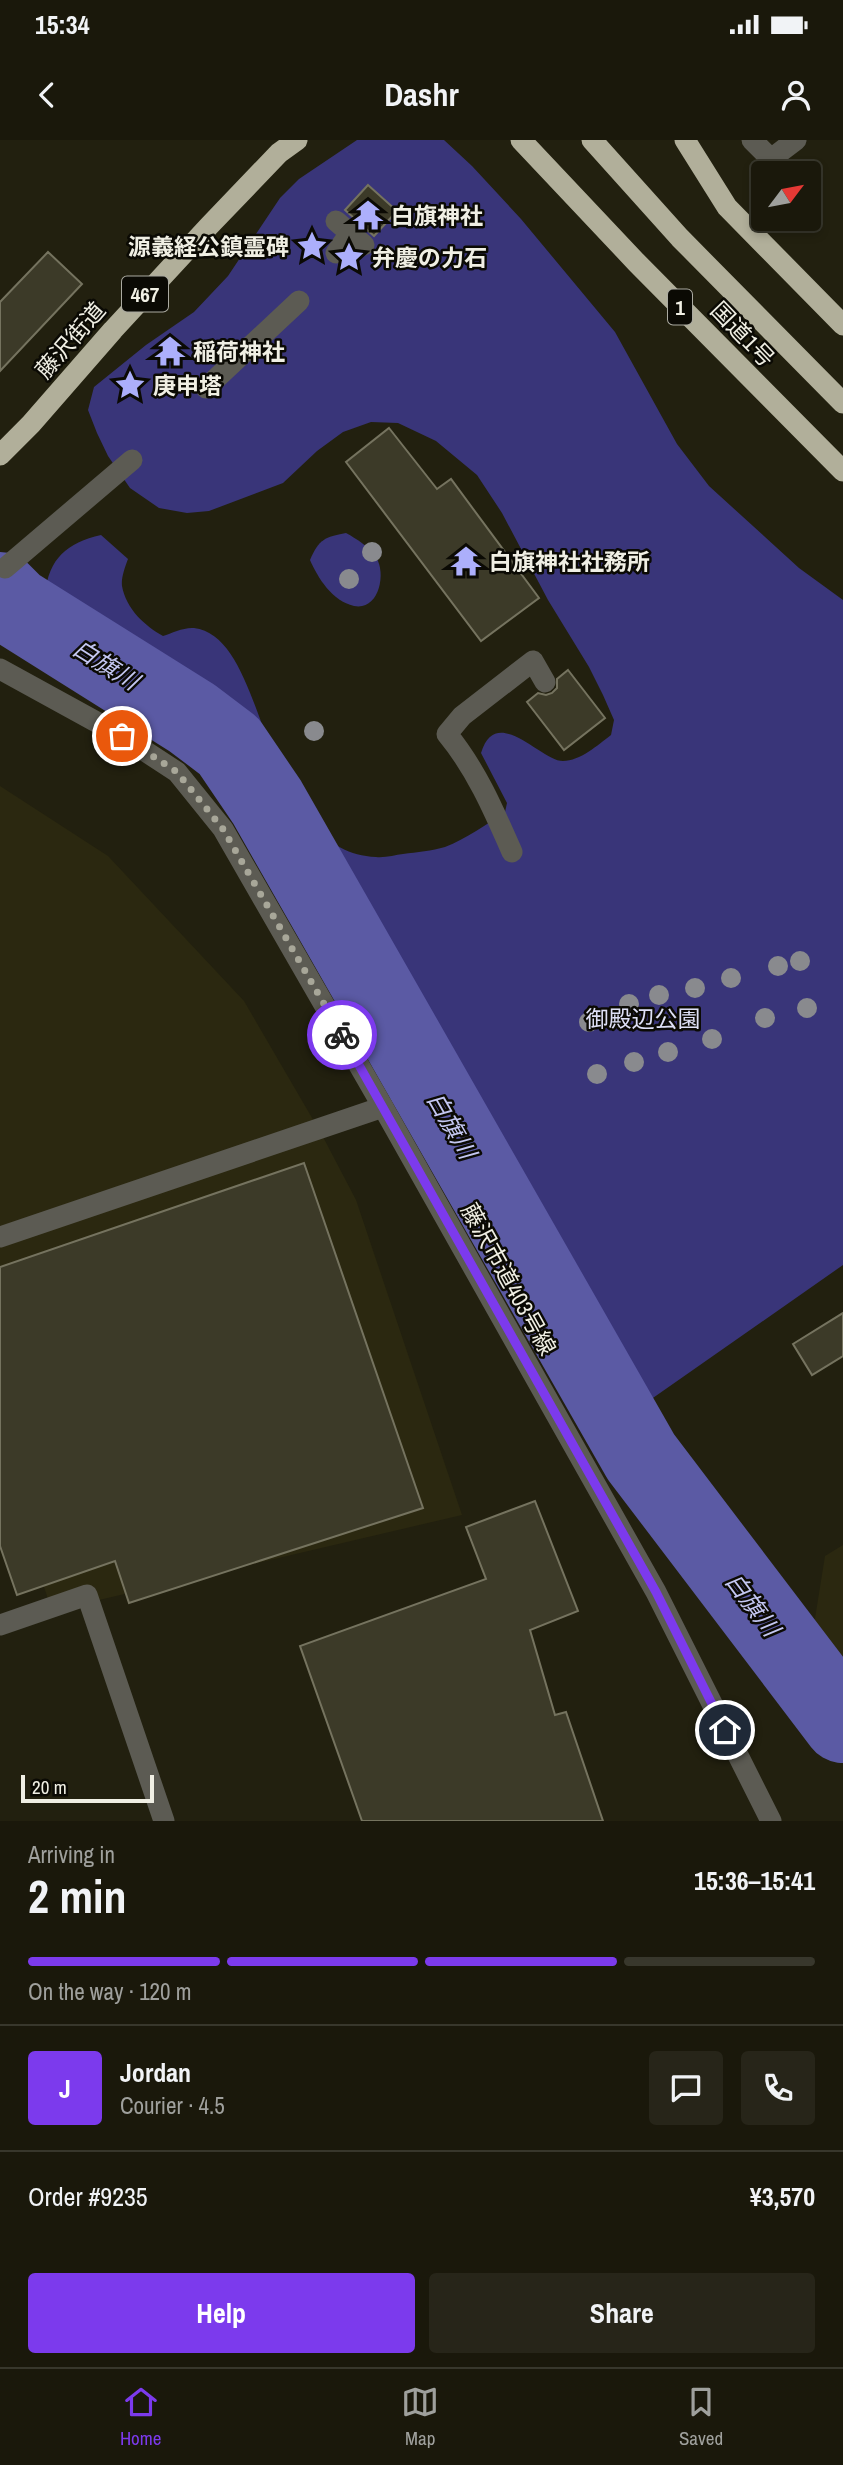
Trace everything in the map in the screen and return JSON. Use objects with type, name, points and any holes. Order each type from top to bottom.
[{"type":"highway","name":"藤沢街道","points":[[0,455],[209,226],[279,153],[298,140]]},
{"type":"highway","name":"国道1号","points":[[521,140],[636,262],[843,471]]},
{"type":"highway","name":"国道1号","points":[[592,140],[680,237],[843,403]]},
{"type":"highway","points":[[685,140],[727,207],[843,326]]},
{"type":"street","points":[[752,140],[771,159],[796,140]]},
{"type":"street","points":[[336,253],[350,233]]},
{"type":"street","points":[[206,388],[299,301]]},
{"type":"street","points":[[5,568],[132,460]]},
{"type":"street","points":[[512,852],[489,800],[447,734],[462,716],[533,661],[545,682]]},
{"type":"street","name":"藤沢市道403号線","points":[[0,668],[122,736],[177,772],[223,829],[656,1592],[771,1821]]},
{"type":"street","points":[[0,1237],[383,1107]]},
{"type":"street","points":[[0,1625],[87,1595],[164,1821]]},
{"type":"shaded area","points":[[0,786],[108,856],[244,1001],[322,1135],[356,1200],[462,1515],[52,1611],[0,1454]]},
{"type":"shaded area","points":[[843,1545],[843,1670],[813,1631],[825,1556]]},
{"type":"green space","name":"御殿辺公園","points":[[357,140],[444,140],[472,166],[521,219],[615,332],[677,444],[709,486],[799,568],[843,600],[843,1265],[650,1400],[473,1123],[416,1024],[373,928],[334,877],[307,827],[224,720],[160,669],[111,645],[79,619],[56,609],[45,594],[51,571],[62,554],[78,543],[101,535],[128,559],[122,586],[132,609],[143,622],[163,636],[194,628],[219,640],[238,667],[286,784],[308,820],[337,846],[376,857],[445,847],[505,812],[507,803],[481,753],[488,739],[497,733],[519,738],[554,759],[563,761],[595,748],[611,735],[614,720],[603,695],[502,513],[477,475],[436,441],[398,423],[371,422],[343,432],[317,451],[283,483],[209,511],[187,513],[159,508],[130,488],[108,456],[97,433],[88,410],[94,387],[146,345],[194,312],[228,276],[280,198],[299,179]]},
{"type":"green space","points":[[346,533],[370,550],[376,557],[381,573],[374,597],[362,606],[346,603],[333,594],[310,560],[316,547],[324,540]]},
{"type":"building","points":[[368,185],[397,211],[374,236],[345,210]]},
{"type":"building","points":[[48,252],[82,284],[0,371],[0,302]]},
{"type":"building","points":[[389,428],[437,489],[451,479],[539,598],[481,641],[346,462]]},
{"type":"building","points":[[568,670],[605,718],[564,750],[527,702],[538,693],[552,693],[557,688],[557,679]]},
{"type":"building","points":[[304,1163],[423,1508],[129,1603],[115,1561],[17,1595],[0,1546],[0,1267]]},
{"type":"building","points":[[843,1313],[843,1356],[812,1375],[793,1344]]},
{"type":"building","points":[[535,1501],[578,1611],[530,1630],[555,1715],[566,1712],[603,1821],[362,1821],[300,1646],[486,1579],[466,1527]]},
{"type":"waterway","name":"白旗川","points":[[0,592],[15,607],[192,718],[229,746],[267,802],[641,1457],[843,1723]]},
{"type":"way so far","points":[[122,736],[177,772],[223,829],[342,1035]]},
{"type":"place","name":"白旗神社","points":[[368,215]]},
{"type":"place","name":"源義経公鎮霊碑","points":[[312,246]]},
{"type":"place","name":"弁慶の力石","points":[[349,257]]},
{"type":"place","name":"稲荷神社","points":[[170,351]]},
{"type":"place","name":"庚申塔","points":[[130,385]]},
{"type":"place","name":"白旗神社社務所","points":[[466,561]]},
{"type":"route","points":[[342,1035],[656,1592],[725,1730]]}]
